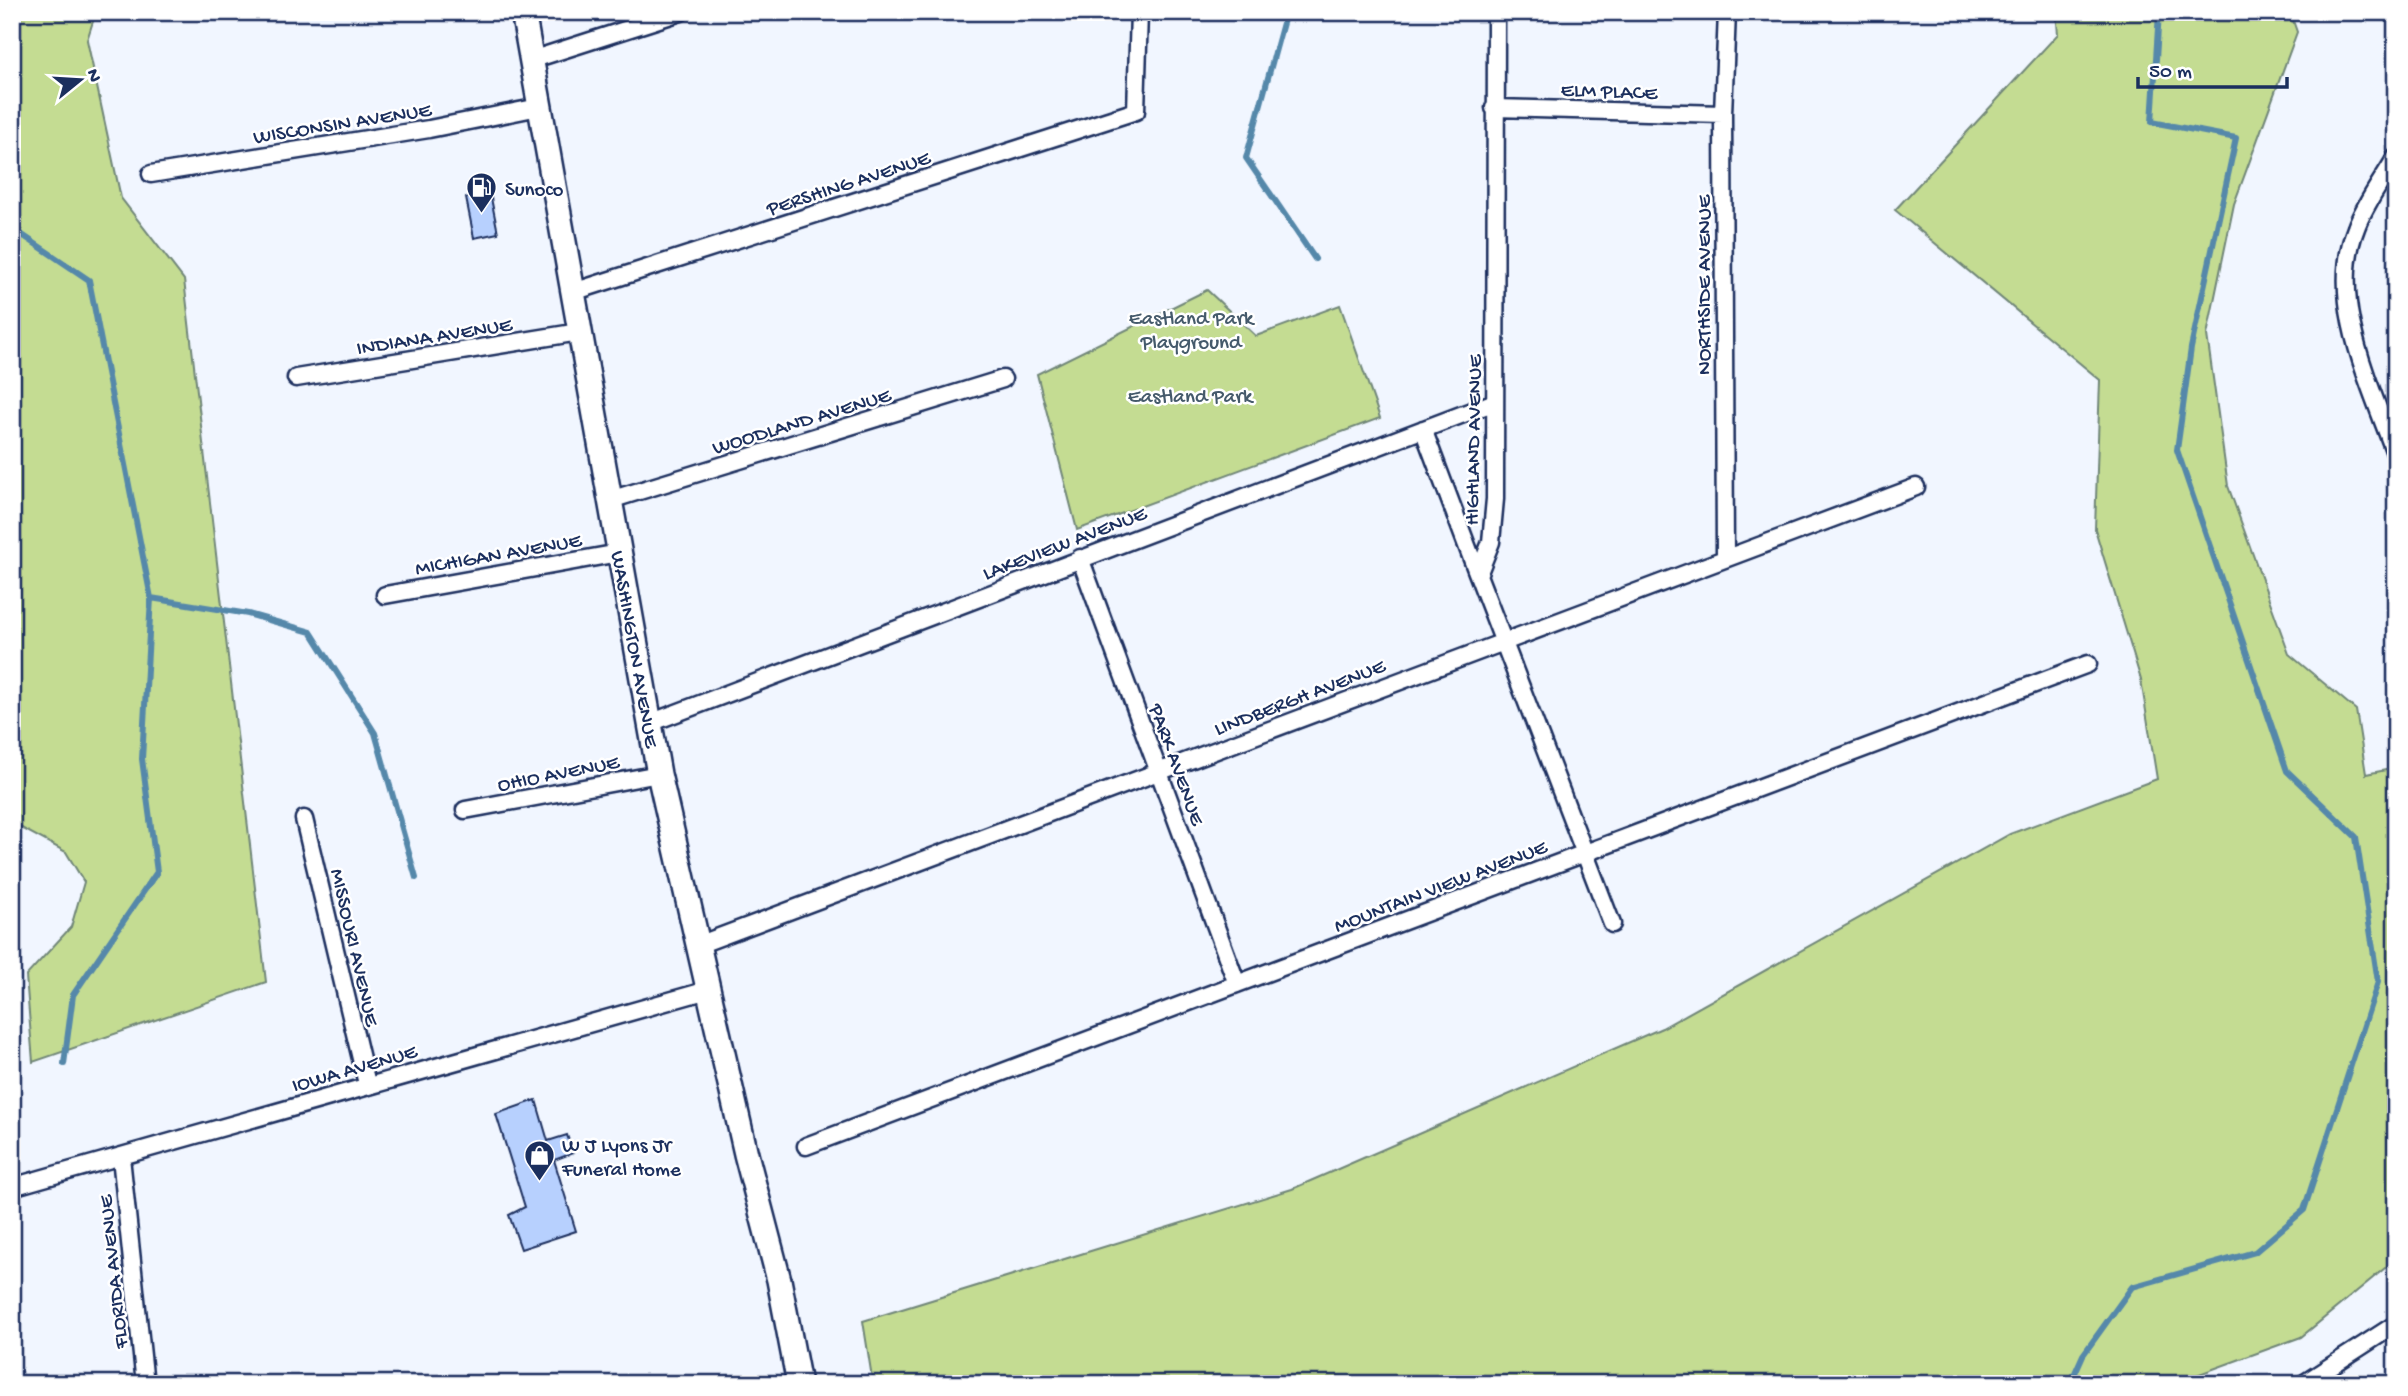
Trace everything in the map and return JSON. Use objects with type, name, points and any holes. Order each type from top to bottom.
[{"type":"street","name":"WASHINGTON AVENUE","points":[[523,12],[659,775],[746,1154],[779,1279],[799,1384]]},
{"type":"street","points":[[531,60],[681,12]]},
{"type":"street","name":"PERSHING AVENUE","points":[[573,292],[1136,111],[1139,12]]},
{"type":"street","name":"HIGHLAND AVENUE","points":[[1478,575],[1492,542],[1496,12]]},
{"type":"street","name":"NORTHSIDE AVENUE","points":[[1725,557],[1723,114],[1727,12]]},
{"type":"street","name":"WISCONSIN AVENUE","points":[[151,174],[429,129],[539,107]]},
{"type":"street","name":"ELM PLACE","points":[[1494,108],[1723,114]]},
{"type":"street","points":[[2396,158],[2356,227],[2346,262],[2350,311],[2361,356],[2396,456]]},
{"type":"street","name":"INDIANA AVENUE","points":[[296,378],[579,332]]},
{"type":"street","name":"WOODLAND AVENUE","points":[[610,500],[1003,379]]},
{"type":"street","name":"LAKEVIEW AVENUE","points":[[650,723],[1495,402]]},
{"type":"street","points":[[1423,429],[1612,924]]},
{"type":"street","name":"LINDBERGH AVENUE","points":[[698,944],[1916,487]]},
{"type":"street","name":"MICHIGAN AVENUE","points":[[385,595],[619,553]]},
{"type":"street","name":"PARK AVENUE","points":[[1080,558],[1237,984]]},
{"type":"street","name":"MOUNTAIN VIEW AVENUE","points":[[806,1146],[2088,664]]},
{"type":"street","name":"OHIO AVENUE","points":[[465,810],[659,775]]},
{"type":"street","name":"MISSOURI AVENUE","points":[[304,819],[367,1084]]},
{"type":"street","name":"IOWA AVENUE","points":[[12,1186],[708,990]]},
{"type":"street","name":"FLORIDA AVENUE","points":[[121,1157],[145,1384]]},
{"type":"street","points":[[2303,1384],[2396,1324]]},
{"type":"green space","points":[[12,12],[96,12],[87,40],[121,198],[184,280],[266,982],[33,1062],[26,976],[71,927],[84,882],[66,852],[14,824]]},
{"type":"green space","points":[[2056,12],[2290,12],[2297,32],[2234,204],[2207,335],[2228,486],[2289,654],[2356,710],[2366,774],[2396,768],[2396,1259],[2301,1337],[2172,1384],[873,1384],[863,1321],[1292,1189],[1662,1028],[2010,834],[2157,779],[2141,680],[2095,529],[2100,380],[1895,210],[2058,34]]},
{"type":"green space","name":"Eastland Park","points":[[1207,290],[1256,336],[1340,305],[1380,418],[1077,530],[1037,374]]},
{"type":"building","name":"Sunoco","points":[[490,193],[498,233],[474,238],[466,198]]},
{"type":"building","name":"W J Lyons Jr Funeral Home","points":[[536,1100],[548,1141],[567,1135],[573,1153],[554,1160],[576,1231],[521,1249],[509,1215],[525,1207],[496,1114]]},
{"type":"waterway","points":[[1286,12],[1246,158],[1315,259]]},
{"type":"waterway","points":[[2070,1384],[2083,1355],[2132,1287],[2255,1252],[2304,1210],[2378,982],[2356,837],[2287,771],[2177,450],[2191,348],[2236,138],[2152,122],[2159,12]]},
{"type":"waterway","points":[[12,228],[89,280],[151,598],[142,759],[157,872],[73,995],[64,1064]]},
{"type":"waterway","points":[[151,598],[248,614],[311,632],[375,733],[416,878]]},
{"type":"place","name":"Sunoco","points":[[482,215]]},
{"type":"place","name":"W J Lyons Jr Funeral Home","points":[[539,1183]]},
{"type":"park label","name":"Eastland Park Playground","points":[[1191,329]]}]
